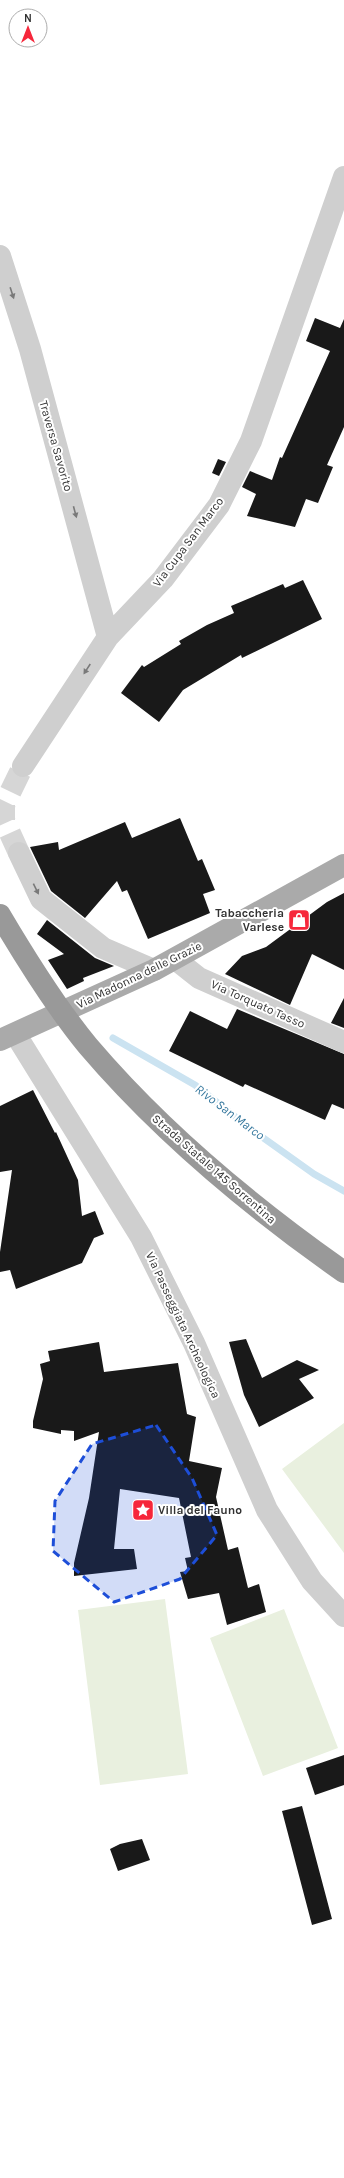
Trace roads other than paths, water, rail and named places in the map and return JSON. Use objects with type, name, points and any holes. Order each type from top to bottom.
[{"type":"highway","name":"Strada Statale 145 Sorrentina","points":[[0,915],[28,962],[87,1045],[151,1115],[216,1174],[274,1221],[344,1272]]},
{"type":"main road","name":"Via Madonna delle Grazie","points":[[8,1038],[154,970],[344,865]]},
{"type":"street","name":"Via Cupa San Marco","points":[[23,766],[108,637],[163,579],[219,506],[251,441],[344,177]]},
{"type":"street","name":"Traversa Savorito","points":[[0,256],[30,349],[108,637]]},
{"type":"street","points":[[19,853],[41,899],[103,948],[154,970]]},
{"type":"street","name":"Via Torquato Tasso","points":[[175,959],[199,978],[344,1042]]},
{"type":"street","name":"Via Passeggiata Archeologica","points":[[8,1038],[142,1237],[194,1343],[267,1510],[312,1581],[344,1616]]},
{"type":"waterway","name":"Rivo San Marco","points":[[113,1038],[195,1085],[248,1127],[314,1174],[344,1191]]},
{"type":"tunnel","points":[[19,853],[4,820],[4,805],[23,766]]},
{"type":"place","name":"Tabaccheria Varlese","points":[[299,920]]},
{"type":"place","name":"Villa del Fauno","points":[[143,1510]]}]
